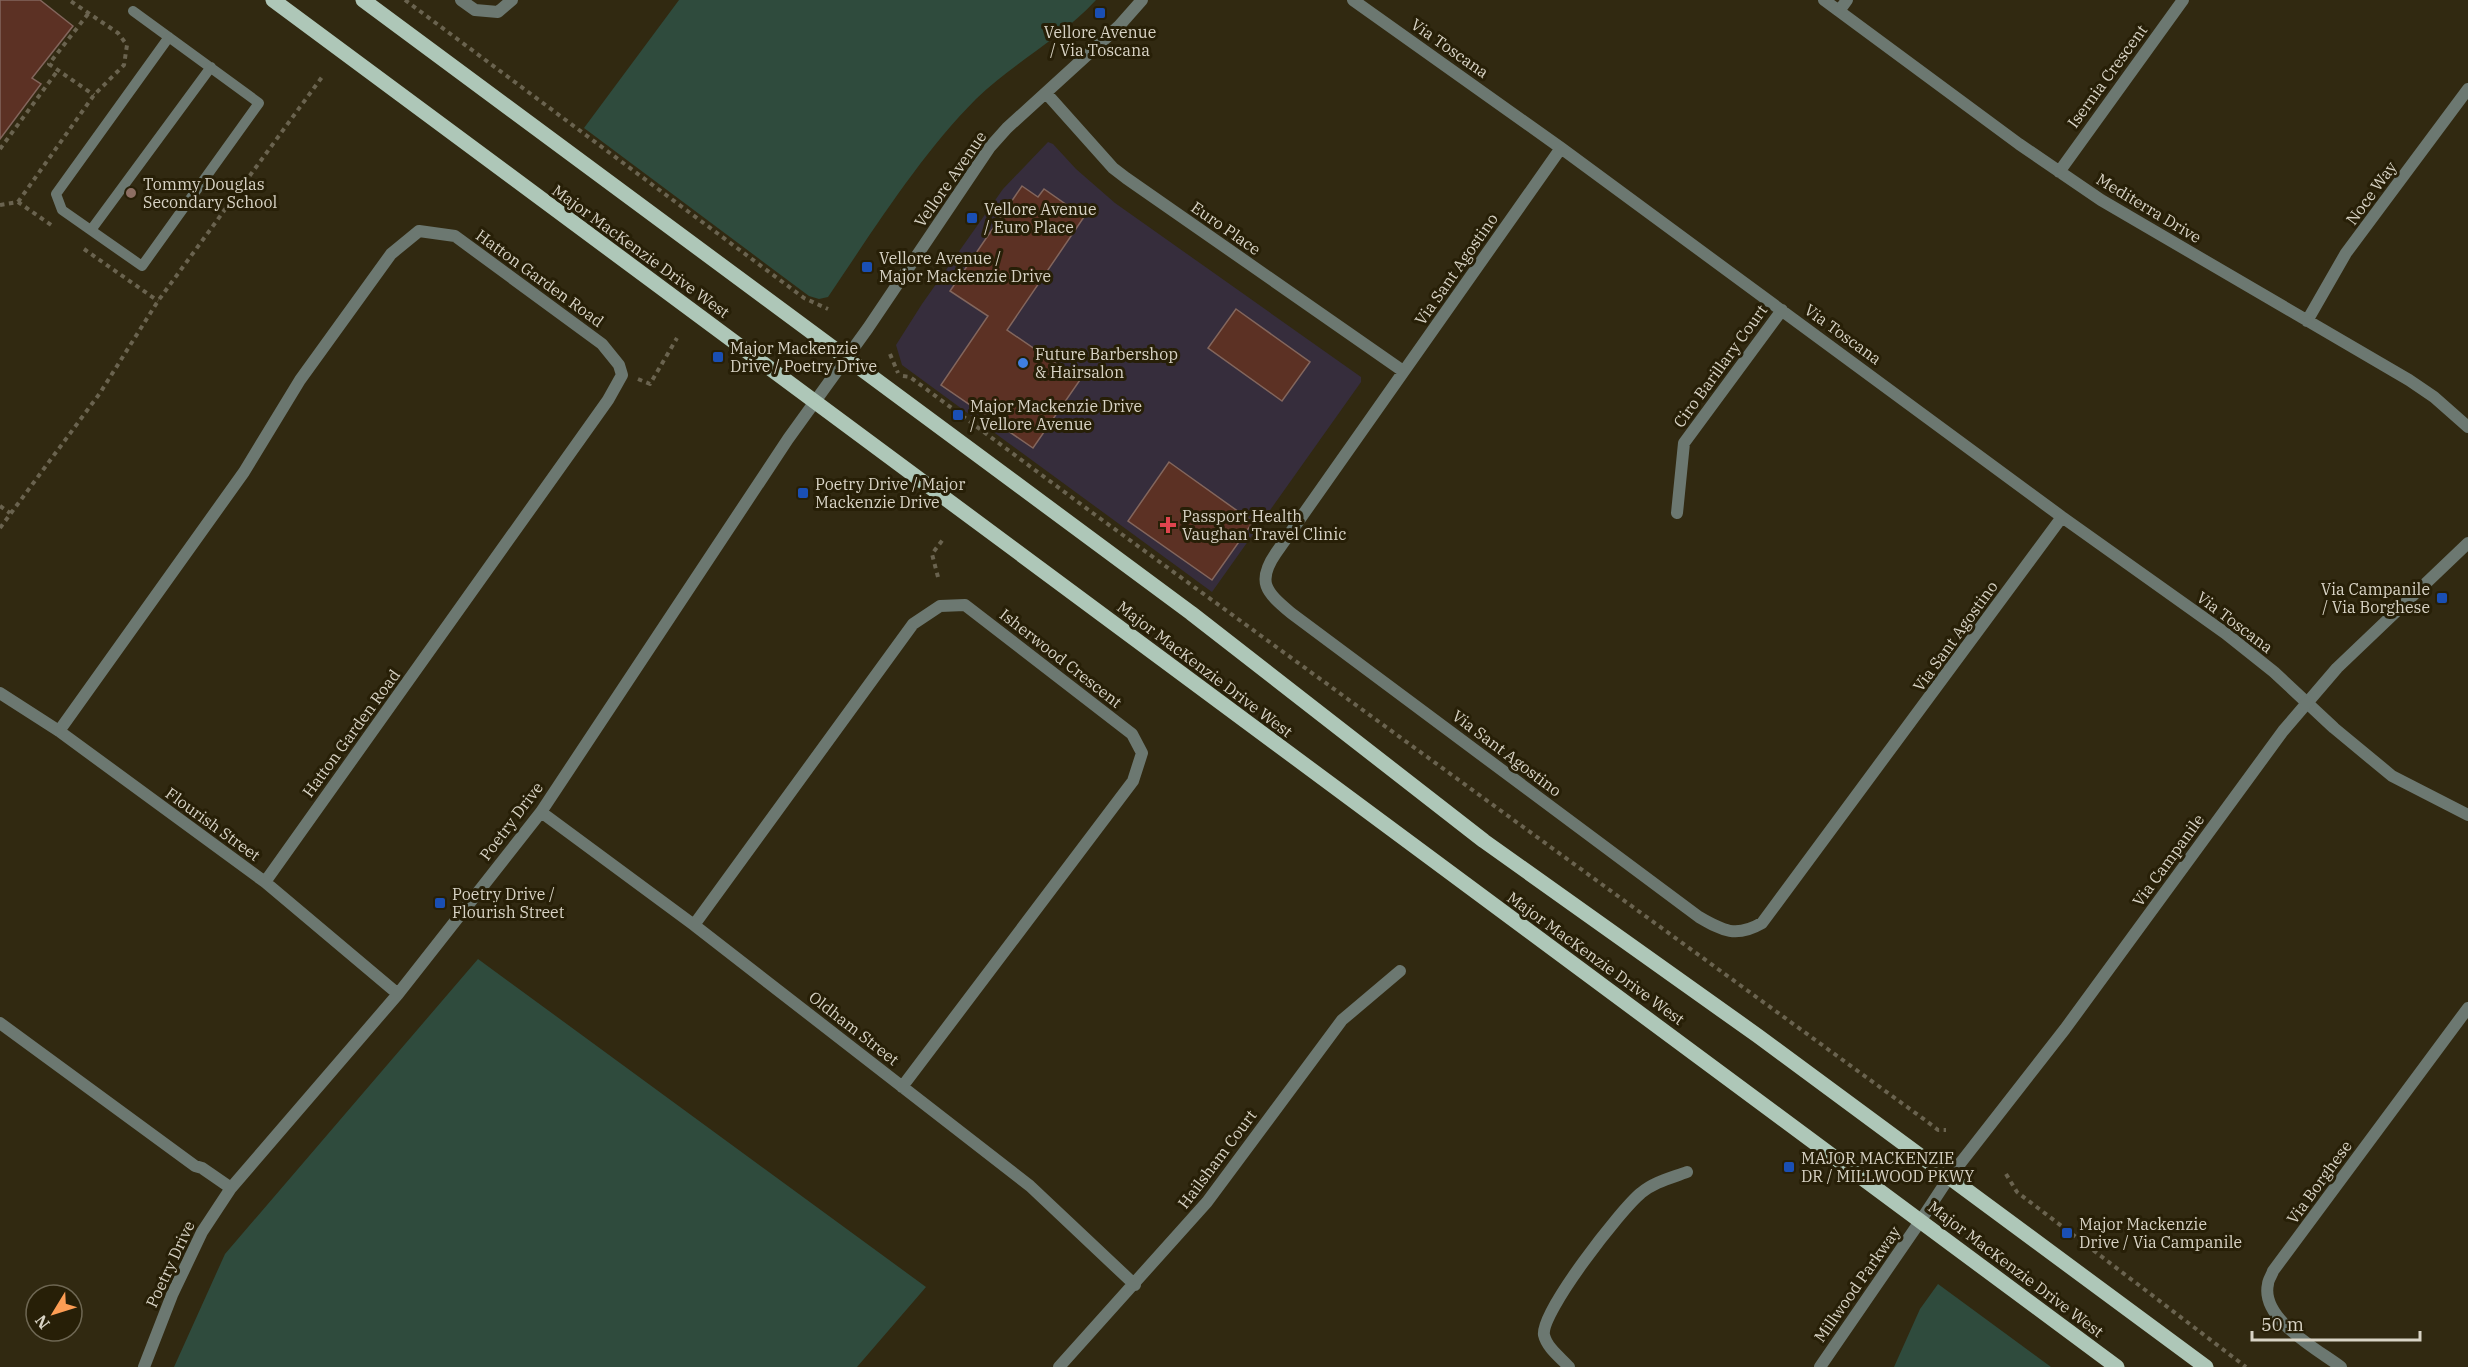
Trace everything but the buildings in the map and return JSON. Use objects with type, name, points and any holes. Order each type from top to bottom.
[{"type":"main road","name":"Major MacKenzie Drive West","points":[[273,0],[2117,1367]]},
{"type":"main road","name":"Major MacKenzie Drive West","points":[[363,0],[1191,613],[1484,841],[1758,1036],[1907,1145],[1948,1179],[2206,1367]]},
{"type":"street","points":[[461,0],[475,10],[498,12],[512,0]]},
{"type":"street","name":"Vellore Avenue","points":[[815,402],[990,147],[1007,128],[1119,26],[1142,0]]},
{"type":"street","name":"Via Toscana","points":[[1353,0],[1561,148],[2062,517],[2225,633],[2274,672],[2307,703]]},
{"type":"street","name":"Mediterra Drive","points":[[1824,0],[2058,172],[2101,200],[2434,397],[2468,427]]},
{"type":"street","points":[[1839,11],[1847,0]]},
{"type":"street","name":"Isernia Crescent","points":[[2058,172],[2183,0]]},
{"type":"street","name":"Noce Way","points":[[2307,321],[2346,254],[2468,89]]},
{"type":"street","name":"Euro Place","points":[[1046,93],[1102,156],[1126,178],[1403,371]]},
{"type":"street","name":"Via Sant Agostino","points":[[1561,148],[1269,562],[1264,573],[1267,587],[1276,600],[1291,613],[1680,903],[1716,927],[1733,932],[1748,931],[1762,923],[2062,517]]},
{"type":"street","name":"Hatton Garden Road","points":[[59,731],[244,472],[300,380],[391,254],[418,231],[455,236],[602,344],[619,365],[622,375],[608,400],[265,882]]},
{"type":"street","name":"Ciro Barillary Court","points":[[1677,513],[1684,442],[1782,310]]},
{"type":"street","name":"Poetry Drive","points":[[144,1367],[172,1295],[202,1232],[231,1188],[398,994],[541,812],[815,402]]},
{"type":"street","name":"Via Campanile","points":[[1921,1220],[1948,1179],[2065,1029],[2283,731],[2337,668],[2468,543]]},
{"type":"street","name":"Isherwood Crescent","points":[[694,925],[913,624],[940,606],[965,605],[1132,734],[1142,753],[1133,782],[902,1087]]},
{"type":"street","name":"Flourish Street","points":[[0,693],[59,731],[265,882],[398,994]]},
{"type":"street","points":[[2307,703],[2392,776],[2468,815]]},
{"type":"street","name":"Oldham Street","points":[[541,812],[694,925],[1030,1186],[1135,1285]]},
{"type":"street","name":"Hailsham Court","points":[[1059,1367],[1135,1285],[1207,1202],[1342,1020],[1401,971]]},
{"type":"street","name":"Via Borghese","points":[[2341,1367],[2274,1315],[2268,1299],[2267,1284],[2273,1271],[2468,1008]]},
{"type":"street","points":[[0,1023],[195,1166],[202,1168],[231,1188]]},
{"type":"street","points":[[1569,1367],[1547,1342],[1544,1334],[1544,1324],[1555,1304],[1627,1204],[1659,1182],[1686,1172]]},
{"type":"street","name":"Millwood Parkway","points":[[1820,1367],[1921,1220]]},
{"type":"lane","points":[[133,11],[211,67],[259,103],[142,266],[62,210],[56,194],[169,37]]},
{"type":"lane","points":[[91,230],[211,67]]},
{"type":"path","points":[[0,205],[18,201],[94,95],[124,64],[127,45],[118,33],[69,0]]},
{"type":"path","points":[[405,0],[804,298],[828,309]]},
{"type":"path","points":[[88,14],[49,64],[94,95]]},
{"type":"path","points":[[118,33],[124,24]]},
{"type":"path","points":[[0,149],[58,70]]},
{"type":"path","points":[[0,528],[100,393],[158,301],[322,77]]},
{"type":"path","points":[[18,201],[56,228]]},
{"type":"path","points":[[83,248],[158,301]]},
{"type":"path","points":[[622,375],[650,384],[677,338]]},
{"type":"path","points":[[890,354],[899,376],[910,377],[1102,520],[1938,1130],[1946,1130]]},
{"type":"path","points":[[0,506],[10,513]]},
{"type":"path","points":[[938,577],[932,554],[944,538]]},
{"type":"path","points":[[2006,1174],[2017,1192],[2246,1367]]},
{"type":"shaded area","points":[[1048,142],[1053,144],[1076,169],[1115,203],[1361,377],[1361,382],[1212,592],[902,365],[896,345],[922,304],[1003,189]]},
{"type":"green space","points":[[679,0],[1096,0],[1067,27],[976,99],[936,144],[898,194],[828,297],[819,299],[809,296],[584,128]]},
{"type":"green space","points":[[478,959],[926,1287],[857,1367],[174,1367],[225,1254]]},
{"type":"green space","points":[[1938,1284],[2051,1367],[1894,1367],[1920,1309]]},
{"type":"place","name":"Vellore Avenue / Via Toscana","points":[[1100,13]]},
{"type":"place","name":"Tommy Douglas Secondary School","points":[[131,193]]},
{"type":"place","name":"Vellore Avenue / Euro Place","points":[[972,218]]},
{"type":"place","name":"Vellore Avenue / Major Mackenzie Drive","points":[[867,267]]},
{"type":"place","name":"Major Mackenzie Drive / Poetry Drive","points":[[718,357]]},
{"type":"place","name":"Future Barbershop & Hairsalon","points":[[1023,363]]},
{"type":"place","name":"Major Mackenzie Drive / Vellore Avenue","points":[[958,415]]},
{"type":"place","name":"Poetry Drive / Major Mackenzie Drive","points":[[803,493]]},
{"type":"place","name":"Passport Health Vaughan Travel Clinic","points":[[1168,525]]},
{"type":"place","name":"Via Campanile / Via Borghese","points":[[2442,598]]},
{"type":"place","name":"Poetry Drive / Flourish Street","points":[[440,903]]},
{"type":"place","name":"MAJOR MACKENZIE DR / MILLWOOD PKWY","points":[[1789,1167]]},
{"type":"place","name":"Major Mackenzie Drive / Via Campanile","points":[[2067,1233]]}]
